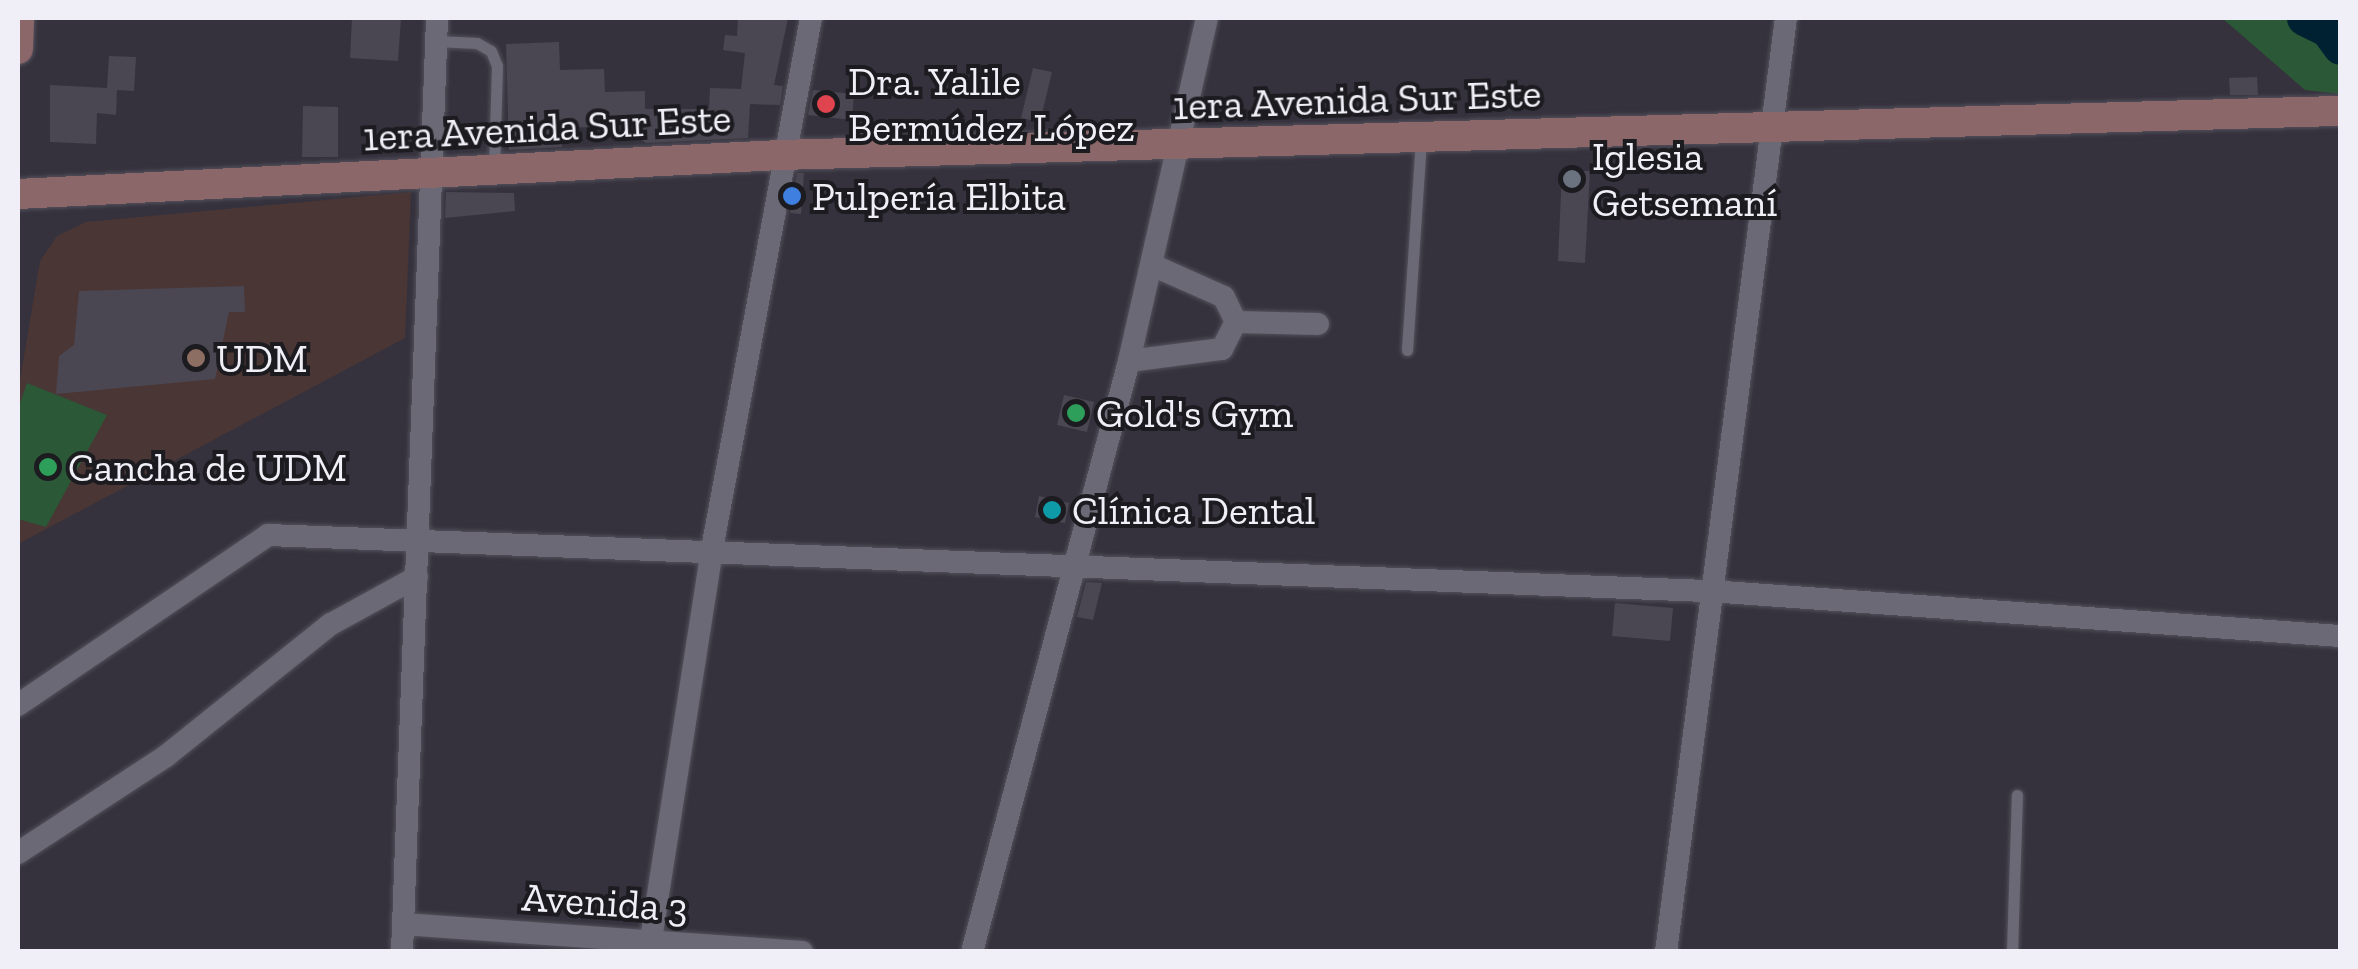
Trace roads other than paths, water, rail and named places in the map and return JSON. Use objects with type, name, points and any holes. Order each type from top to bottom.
[{"type":"street","points":[[18,49],[19,18]]},
{"type":"street","points":[[650,948],[712,549],[781,156],[811,18]]},
{"type":"street","points":[[972,952],[1129,361],[1207,18]]},
{"type":"street","points":[[1666,952],[1709,590],[1786,18]]},
{"type":"street","points":[[402,952],[436,29]]},
{"type":"street","name":"1era Avenida Sur Este","points":[[18,194],[781,156],[1770,126],[2336,117]]},
{"type":"street","points":[[1152,265],[1224,297],[1236,322]]},
{"type":"street","points":[[1236,322],[1318,324]]},
{"type":"street","points":[[1129,361],[1222,349],[1236,322]]},
{"type":"street","points":[[18,705],[268,536],[419,537],[1709,590],[2340,636]]},
{"type":"street","points":[[18,853],[166,756],[331,624],[417,577]]},
{"type":"street","name":"Avenida 3","points":[[403,924],[650,948],[802,952]]},
{"type":"lane","points":[[436,29],[491,51],[497,66],[494,168]]},
{"type":"lane","points":[[1406,350],[1421,138]]},
{"type":"lane","points":[[2012,952],[2017,795]]},
{"type":"waterway","points":[[2304,18],[2327,29],[2340,47]]},
{"type":"place","name":"Dra. Yalile Bermúdez López","points":[[826,104]]},
{"type":"place","name":"Iglesia Getsemaní","points":[[1572,179]]},
{"type":"place","name":"Pulpería Elbita","points":[[792,196]]},
{"type":"place","name":"UDM","points":[[196,358]]},
{"type":"place","name":"Gold's Gym","points":[[1076,413]]},
{"type":"place","name":"Cancha de UDM","points":[[48,467]]},
{"type":"place","name":"Clínica Dental","points":[[1052,510]]}]
